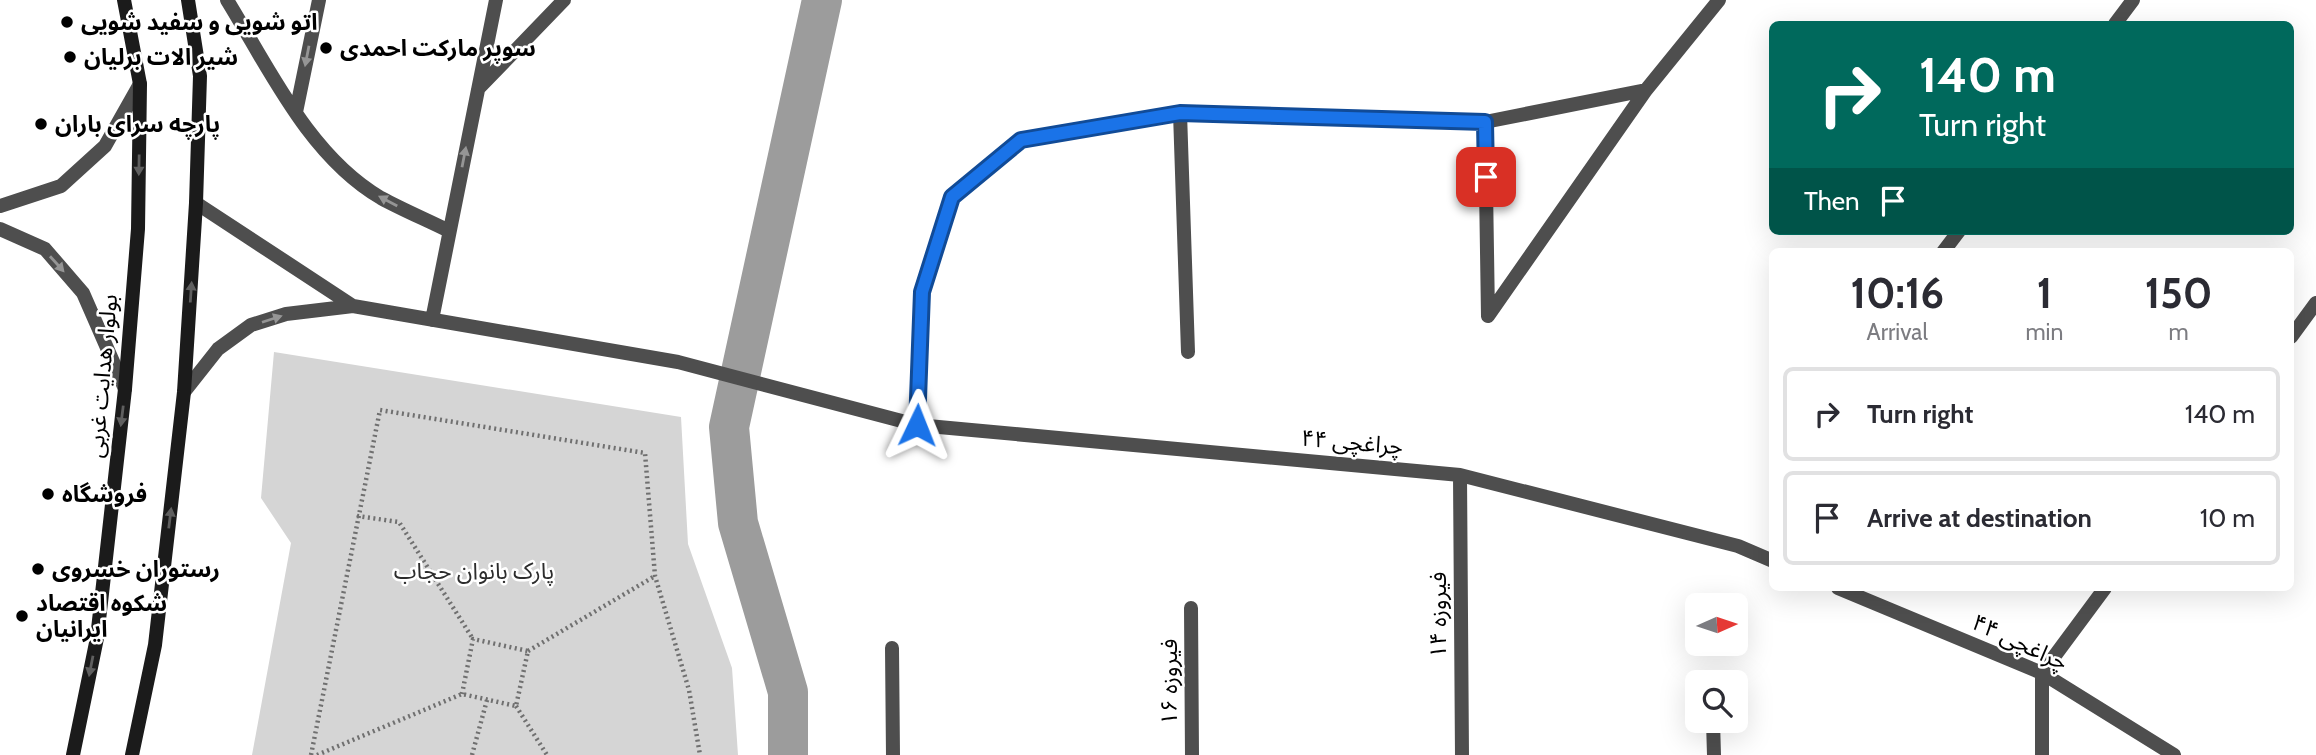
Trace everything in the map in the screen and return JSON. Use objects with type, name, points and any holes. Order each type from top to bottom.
[{"type":"main road","name":"بولوار هدایت غربی","points":[[73,755],[97,638],[125,389],[138,229],[140,84],[124,0]]},
{"type":"main road","points":[[132,755],[155,645],[184,392],[197,204],[200,76],[188,0]]},
{"type":"street","points":[[227,0],[296,112],[335,160],[379,197],[449,231]]},
{"type":"street","points":[[296,112],[319,0]]},
{"type":"street","points":[[432,320],[496,0]]},
{"type":"street","points":[[477,90],[564,0]]},
{"type":"street","points":[[1485,122],[1488,316],[1646,90],[1719,0]]},
{"type":"street","points":[[2117,21],[2133,0]]},
{"type":"street","points":[[0,206],[61,186],[105,146],[140,84]]},
{"type":"street","points":[[917,425],[922,292],[952,197],[1021,140],[1180,113],[1485,122],[1646,90]]},
{"type":"street","points":[[1180,113],[1188,352]]},
{"type":"street","points":[[197,204],[354,306]]},
{"type":"street","points":[[0,229],[45,249],[83,293],[125,389]]},
{"type":"street","points":[[2294,333],[2316,303]]},
{"type":"street","points":[[184,392],[218,349],[251,325],[286,314],[354,306]]},
{"type":"street","name":"چراغچی ۴۴","points":[[354,306],[678,362],[917,425],[1461,475],[1738,546],[1769,559]]},
{"type":"street","name":"فیروزه ۱۴","points":[[1461,475],[1462,755]]},
{"type":"street","name":"چراغچی ۴۴","points":[[1845,591],[2042,673],[2174,755]]},
{"type":"street","points":[[2042,755],[2042,673],[2103,591]]},
{"type":"street","name":"فیروزه ۱۶","points":[[1191,608],[1192,755]]},
{"type":"street","points":[[892,648],[892,755]]},
{"type":"street","points":[[1713,733],[1714,755]]},
{"type":"path","points":[[311,755],[380,410],[645,453],[655,576],[689,690],[700,755]]},
{"type":"path","points":[[357,516],[399,522],[473,639],[462,694]]},
{"type":"path","points":[[473,639],[528,651],[655,576]]},
{"type":"path","points":[[528,651],[516,706],[547,755]]},
{"type":"path","points":[[317,755],[462,694],[516,706]]},
{"type":"path","points":[[472,755],[488,700]]},
{"type":"green space","name":"پارک بانوان حجاب","points":[[274,352],[681,417],[688,544],[732,668],[738,755],[252,755],[291,543],[261,498]]},
{"type":"waterway","points":[[788,755],[788,692],[738,523],[729,427],[822,0]]},
{"type":"place","name":"اتو شویی و سفید شویی","points":[[67,22]]},
{"type":"place","name":"سوپر مارکت احمدی","points":[[326,48]]},
{"type":"place","name":"شیر الات برلیان","points":[[70,57]]},
{"type":"place","name":"پارچه سرای باران","points":[[41,124]]},
{"type":"place","name":"فروشگاه","points":[[48,494]]},
{"type":"place","name":"رستوران خسروی","points":[[38,569]]},
{"type":"place","name":"شکوه اقتصاد ایرانیان","points":[[22,616]]},
{"type":"route","points":[[917,425],[922,292],[952,197],[1021,140],[1180,113],[1485,122],[1486,177]]}]
